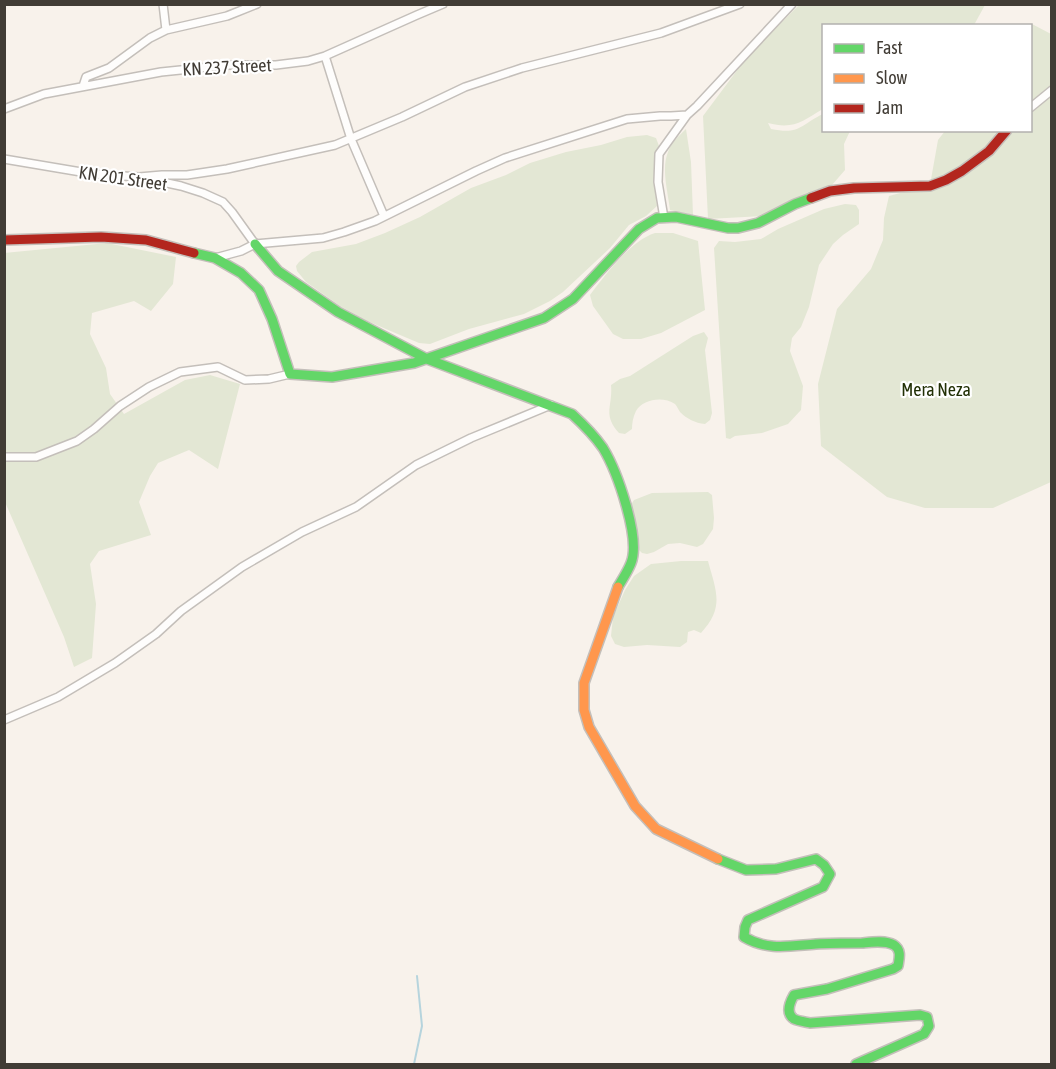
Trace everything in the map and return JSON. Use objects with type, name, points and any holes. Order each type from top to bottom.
[{"type":"street","points":[[163,4],[166,30]]},
{"type":"street","points":[[83,86],[86,77],[109,68],[166,30],[228,16],[257,4]]},
{"type":"street","name":"KN 237 Street","points":[[4,109],[44,94],[161,72],[229,65],[276,65],[309,61],[326,56],[443,4]]},
{"type":"street","points":[[139,177],[187,175],[227,169],[335,145],[465,87],[522,68],[662,33],[740,4]]},
{"type":"street","points":[[664,218],[658,182],[659,154],[687,115],[792,4]]},
{"type":"street","points":[[326,56],[351,139],[384,216]]},
{"type":"street","points":[[1032,106],[1052,90]]},
{"type":"street","points":[[215,258],[241,251],[255,244],[323,238],[344,232],[384,216],[505,158],[627,119],[687,115]]},
{"type":"street","points":[[4,458],[36,457],[78,441],[120,406],[180,372],[218,367],[245,380],[270,379],[290,374],[332,377],[427,359],[544,318],[573,299],[639,230],[657,218],[676,217],[738,228],[758,223],[795,204],[830,191],[930,186],[962,171],[989,151],[1006,132]]},
{"type":"street","name":"KN 201 Street","points":[[4,159],[93,174],[139,177],[203,193],[223,202],[255,244]]},
{"type":"street","points":[[4,240],[101,237],[146,240],[215,258],[240,273],[259,290],[272,319],[290,374]]},
{"type":"street","points":[[255,244],[278,271],[314,297],[346,316],[427,359],[572,414],[590,430],[604,450],[621,488],[633,532],[632,562],[616,590],[584,683],[584,710],[589,726],[635,806],[656,829],[713,857],[746,870],[776,869],[816,859],[824,865],[830,874],[823,887],[748,920],[744,936],[754,944],[781,948],[882,942],[890,943],[898,948],[900,953],[898,966],[893,969],[794,995],[789,1003],[789,1013],[794,1019],[810,1023],[920,1015],[927,1017],[930,1024],[929,1030],[924,1034],[856,1065]]},
{"type":"street","points":[[4,720],[58,697],[116,663],[156,634],[181,611],[242,567],[302,532],[356,507],[416,465],[471,438],[551,405]]},
{"type":"green space","points":[[799,5],[985,5],[975,24],[822,24],[822,110],[791,125],[768,123],[771,129],[788,131],[799,128],[822,115],[822,132],[850,132],[844,144],[845,170],[832,185],[812,191],[763,216],[708,219],[703,116],[747,57]]},
{"type":"green space","name":"Mera Neza","points":[[1032,24],[1051,34],[1051,482],[993,508],[925,508],[887,497],[821,446],[818,384],[837,309],[871,269],[883,240],[884,218],[889,196],[930,185],[938,140],[944,132],[1032,132]]},
{"type":"green space","points":[[686,129],[691,162],[693,215],[670,210],[666,181],[665,166],[669,148]]},
{"type":"green space","points":[[647,135],[656,138],[659,146],[654,167],[657,206],[646,216],[629,225],[610,248],[563,292],[524,314],[469,329],[430,344],[419,343],[367,321],[340,306],[306,282],[297,271],[296,266],[299,262],[312,252],[356,244],[385,233],[420,217],[471,188],[530,163],[627,137]]},
{"type":"green space","points":[[845,204],[856,205],[859,210],[859,224],[833,244],[819,265],[809,307],[801,327],[792,338],[790,351],[803,386],[801,410],[788,424],[762,433],[726,438],[714,248],[719,241],[761,239],[824,209]]},
{"type":"green space","points":[[655,233],[673,233],[698,241],[705,310],[661,333],[641,339],[623,339],[613,334],[593,306],[590,295],[628,251]]},
{"type":"green space","points":[[107,243],[176,257],[173,284],[151,311],[134,301],[92,313],[90,334],[106,368],[110,394],[124,414],[185,380],[210,375],[240,384],[218,469],[189,450],[158,463],[139,502],[151,535],[99,551],[90,564],[96,604],[92,658],[74,667],[64,637],[5,502],[4,253]]},
{"type":"green space","points":[[704,332],[708,338],[705,350],[712,413],[710,420],[705,424],[695,422],[680,412],[675,404],[665,400],[654,400],[639,407],[632,429],[625,434],[619,433],[611,421],[609,410],[611,385],[630,376],[693,336]]},
{"type":"green space","points":[[708,492],[712,495],[713,529],[703,544],[697,547],[680,543],[668,544],[647,554],[638,549],[634,540],[629,508],[634,500],[652,493]]},
{"type":"green space","points":[[708,561],[716,590],[716,607],[709,624],[701,633],[694,630],[688,632],[687,642],[680,647],[647,645],[624,647],[615,644],[611,636],[613,617],[634,576],[651,564]]},
{"type":"waterway","points":[[414,1064],[422,1026],[417,976]]},
{"type":"traffic: fast","points":[[194,253],[215,258],[241,273],[259,290],[272,319],[290,374],[332,377],[414,363],[544,318],[573,299],[639,229],[657,218],[676,217],[738,228],[758,223],[811,198]]},
{"type":"traffic: fast","points":[[255,244],[278,271],[338,312],[427,359],[572,414],[589,430],[603,448],[621,488],[633,538],[631,563],[618,587]]},
{"type":"traffic: fast","points":[[718,859],[746,870],[776,869],[816,859],[830,874],[823,887],[748,920],[744,937],[770,946],[887,942],[898,949],[898,966],[893,969],[827,989],[794,995],[791,1001],[789,1007],[791,1017],[810,1023],[920,1015],[927,1017],[929,1026],[924,1034],[856,1064]]},
{"type":"traffic: slow","points":[[618,587],[584,683],[584,710],[589,727],[635,806],[656,829],[718,859]]},
{"type":"traffic: jam","points":[[811,198],[830,191],[854,188],[930,186],[962,171],[989,151],[1005,132]]},
{"type":"traffic: jam","points":[[4,240],[101,237],[146,240],[194,253]]}]
